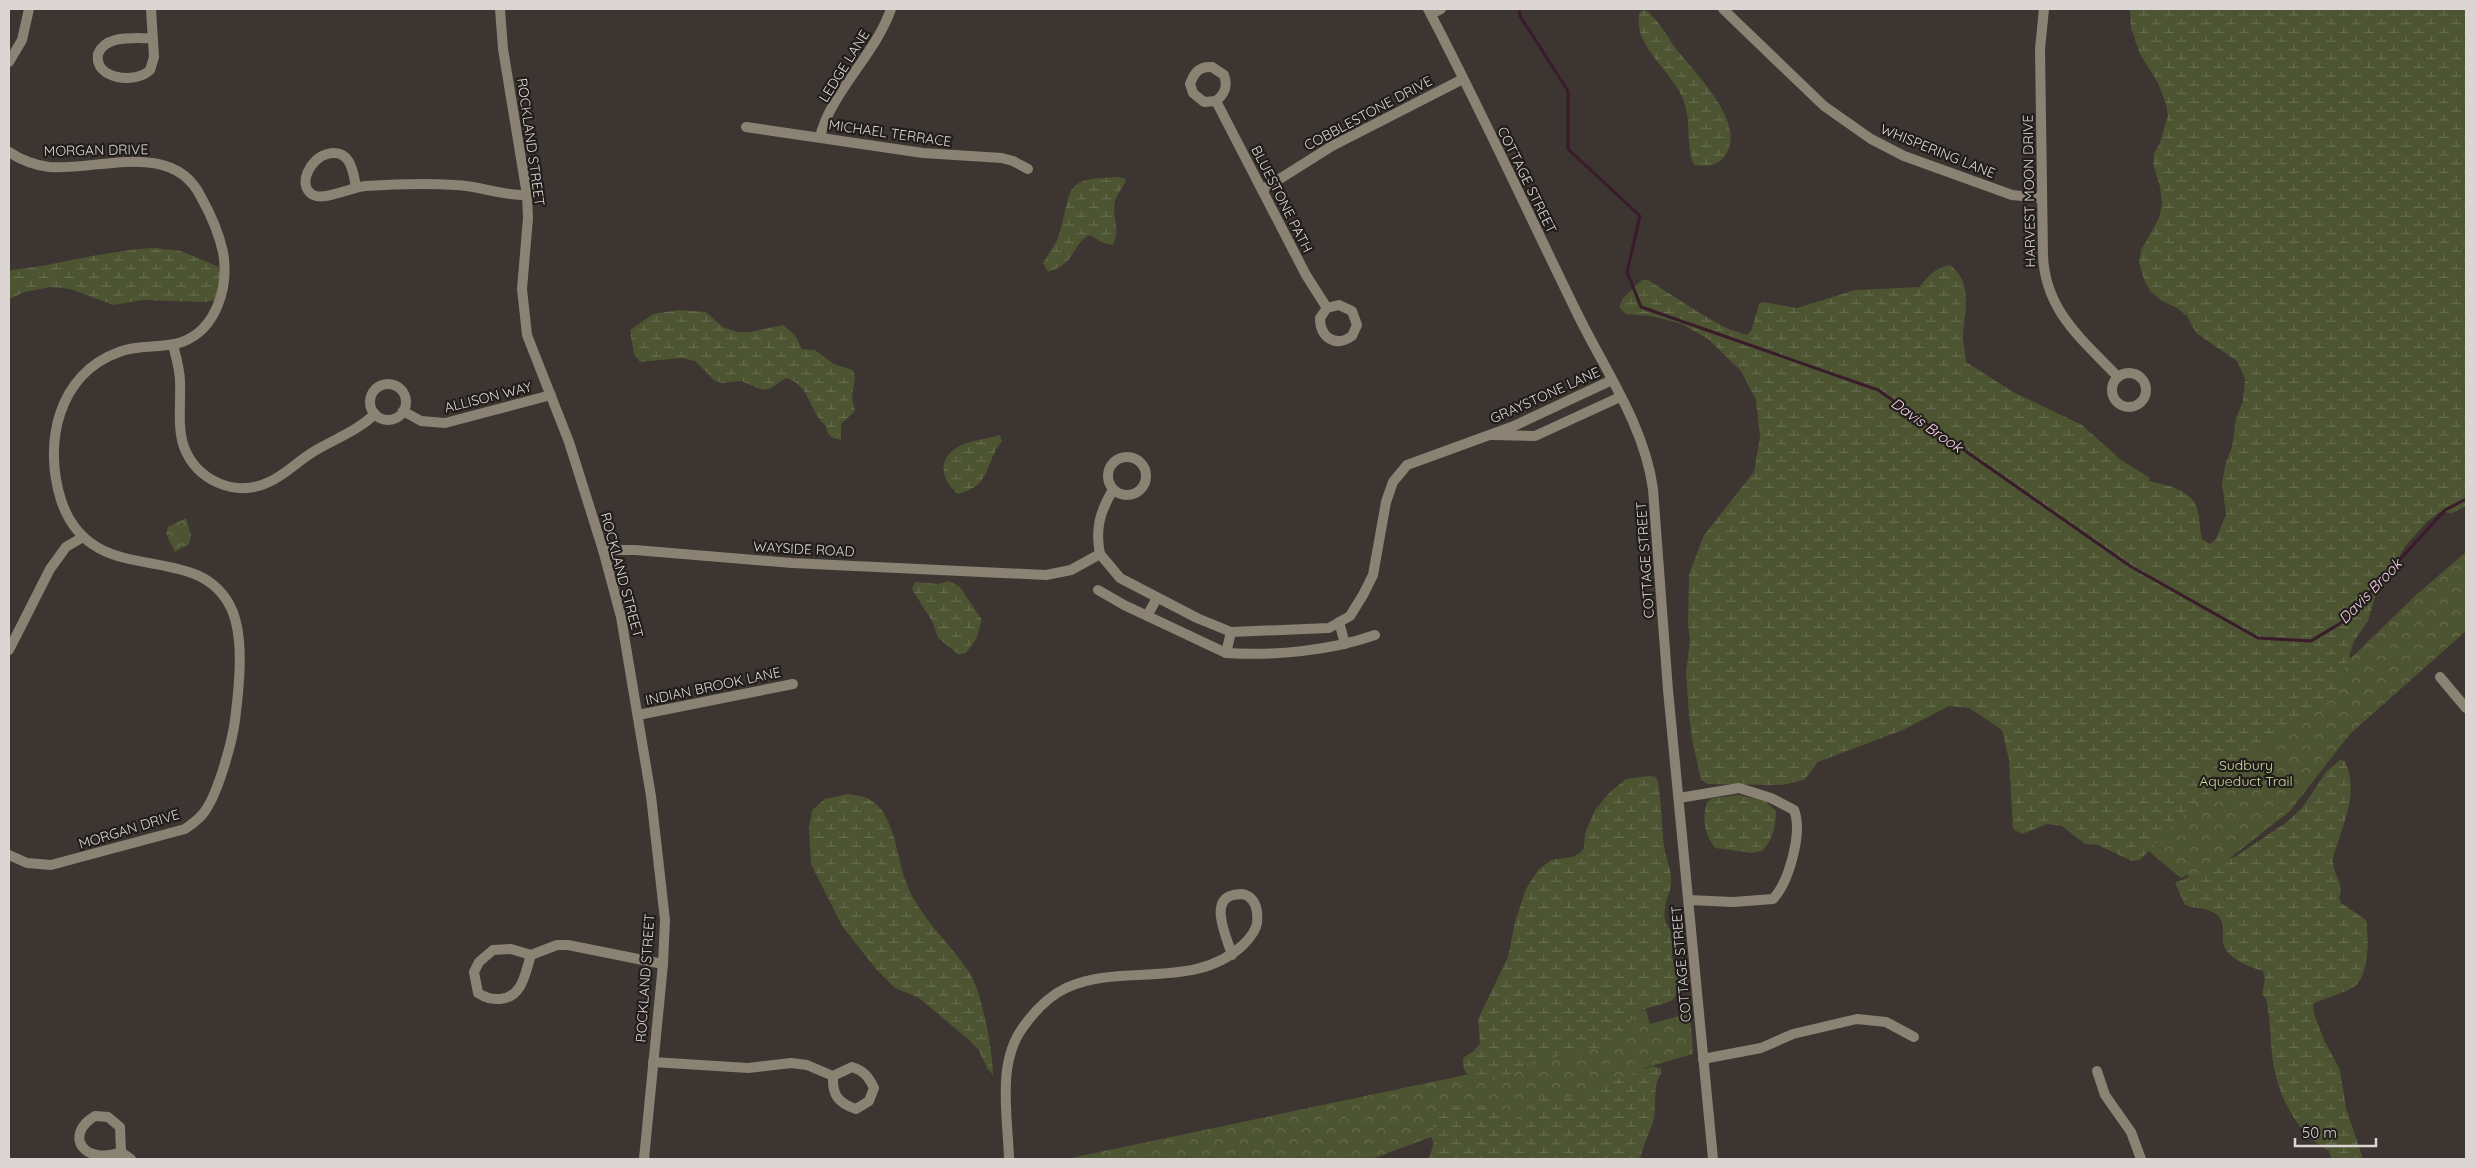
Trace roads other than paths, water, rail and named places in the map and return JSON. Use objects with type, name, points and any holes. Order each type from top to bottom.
[{"type":"street","points":[[9,62],[22,40],[29,9]]},
{"type":"street","points":[[151,9],[153,38],[154,62],[147,73],[115,77],[106,74],[100,68],[98,54],[106,43],[115,40],[153,38]]},
{"type":"street","name":"ROCKLAND STREET","points":[[500,9],[503,49],[527,194],[528,218],[522,303],[530,347],[569,442],[603,550],[621,617],[651,796],[665,920],[663,964],[644,1159]]},
{"type":"street","name":"LEDGE LANE","points":[[820,137],[826,120],[882,30],[891,9]]},
{"type":"street","points":[[1429,11],[1441,9]]},
{"type":"street","name":"WHISPERING LANE","points":[[1723,9],[1824,106],[1871,140],[1904,156],[2012,195],[2042,198]]},
{"type":"street","name":"HARVEST MOON DRIVE","points":[[2044,9],[2040,49],[2043,268],[2048,292],[2070,326],[2118,376]]},
{"type":"street","name":"COTTAGE STREET","points":[[1429,11],[1643,444],[1651,473],[1713,1159]]},
{"type":"street","name":"COBBLESTONE DRIVE","points":[[1262,190],[1332,146],[1462,79]]},
{"type":"street","name":"BLUESTONE PATH","points":[[1216,100],[1306,275],[1328,308]]},
{"type":"street","name":"MICHAEL TERRACE","points":[[746,127],[923,153],[1002,158],[1013,161],[1028,169]]},
{"type":"street","name":"MORGAN DRIVE","points":[[9,152],[25,161],[51,167],[149,162],[168,166],[184,175],[196,188],[212,222],[222,248],[224,272],[219,303],[204,328],[189,339],[173,345],[134,348],[106,357],[84,374],[64,400],[55,430],[56,474],[62,504],[71,521],[84,537],[96,547],[126,559],[190,570],[211,583],[224,596],[232,609],[236,625],[238,693],[233,730],[225,761],[207,809],[185,829],[51,865],[27,862],[9,855]]},
{"type":"street","points":[[356,187],[351,164],[342,154],[335,152],[322,155],[316,159],[308,170],[307,185],[314,195],[327,196],[356,187],[457,185],[507,195],[527,194]]},
{"type":"street","points":[[173,345],[179,372],[183,443],[194,465],[209,478],[220,484],[245,488],[270,482],[314,451],[359,429],[375,414]]},
{"type":"street","name":"GRAYSTONE LANE","points":[[1100,554],[1120,578],[1197,618],[1231,632],[1329,628],[1350,616],[1373,575],[1385,505],[1393,482],[1407,466],[1514,426],[1612,380]]},
{"type":"street","points":[[383,384],[393,384],[404,393],[406,402],[403,411],[397,418],[388,420],[375,414],[370,406],[370,397],[375,389],[383,384]]},
{"type":"street","name":"ALLISON WAY","points":[[403,411],[421,421],[445,423],[551,396]]},
{"type":"street","name":"GRAYSTONE LANE","points":[[1489,435],[1535,436],[1620,397]]},
{"type":"street","points":[[1100,554],[1098,524],[1103,506],[1113,490]]},
{"type":"street","points":[[9,650],[50,569],[66,547],[84,537]]},
{"type":"street","name":"WAYSIDE ROAD","points":[[603,550],[635,550],[792,563],[1046,575],[1071,570],[1100,554]]},
{"type":"street","points":[[1098,590],[1147,616],[1226,653],[1332,648],[1375,635]]},
{"type":"street","points":[[1147,616],[1157,598]]},
{"type":"street","points":[[1339,622],[1345,644]]},
{"type":"street","points":[[1226,653],[1231,632]]},
{"type":"street","points":[[2440,676],[2466,708]]},
{"type":"street","name":"INDIAN BROOK LANE","points":[[638,716],[793,684]]},
{"type":"street","points":[[1679,798],[1739,788],[1771,798],[1794,810],[1798,828],[1784,880],[1773,899],[1733,902],[1689,900]]},
{"type":"street","points":[[1009,1159],[1008,1069],[1013,1046],[1023,1027],[1045,1002],[1066,988],[1102,978],[1191,972],[1232,955],[1248,940],[1257,926],[1256,904],[1249,896],[1241,893],[1229,896],[1223,904],[1220,916],[1232,955]]},
{"type":"street","points":[[531,955],[523,982],[516,994],[503,998],[487,999],[478,993],[474,972],[479,962],[493,950],[511,949],[531,955],[557,945],[568,945],[663,964]]},
{"type":"street","points":[[1703,1059],[1761,1048],[1793,1034],[1857,1019],[1886,1022],[1914,1037]]},
{"type":"street","points":[[653,1062],[748,1068],[807,1064],[833,1076],[852,1068],[863,1071],[869,1077],[874,1088],[870,1101],[856,1109],[842,1104],[835,1097],[833,1076]]},
{"type":"street","points":[[2097,1071],[2105,1095],[2131,1132],[2141,1159]]},
{"type":"street","points":[[121,1152],[122,1134],[115,1121],[108,1117],[95,1116],[83,1125],[80,1140],[82,1147],[88,1152],[100,1157],[121,1152],[131,1159]]},
{"type":"waterway","name":"Davis Brook","points":[[1519,9],[1520,16],[1568,91],[1568,149],[1640,216],[1627,272],[1641,307],[1878,390],[2130,566],[2258,638],[2311,641],[2344,621],[2445,510],[2466,499]]},
{"type":"park label","name":"Sudbury Aqueduct Trail","points":[[2246,774]]}]
